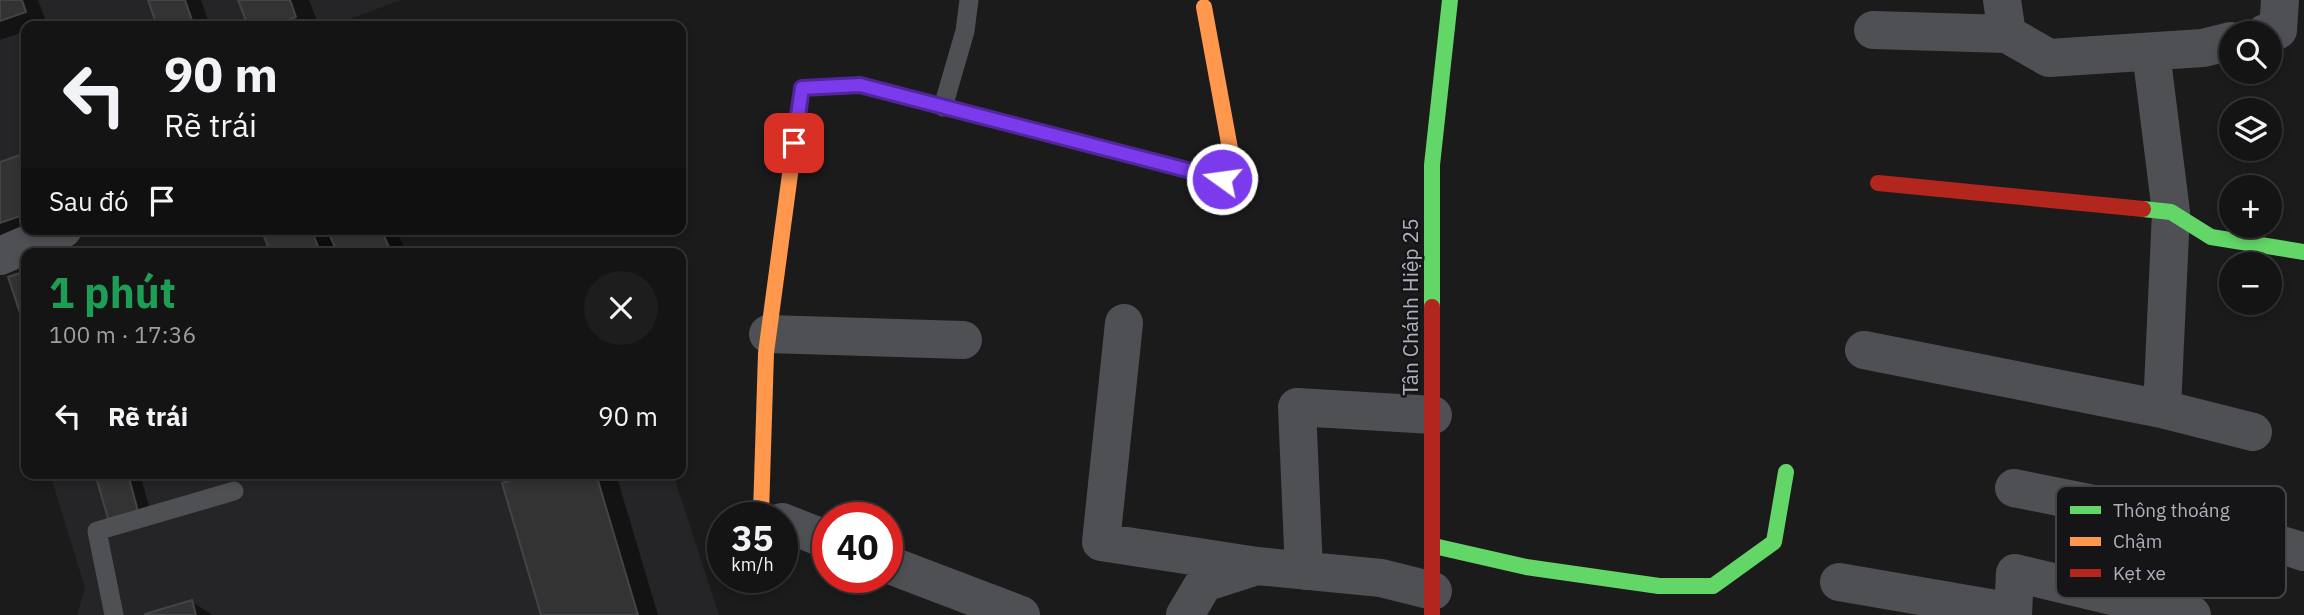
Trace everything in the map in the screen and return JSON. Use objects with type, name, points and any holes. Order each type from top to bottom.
[{"type":"street","name":"Tân Chánh Hiệp 25","points":[[1433,603],[1432,165],[1450,0]]},
{"type":"street","points":[[2278,21],[2280,0]]},
{"type":"street","points":[[761,502],[765,353],[802,88],[860,85],[1222,179],[1231,154],[1204,7]]},
{"type":"street","points":[[1874,30],[2004,17],[2049,58],[2203,48],[2219,44]]},
{"type":"street","points":[[2151,52],[2171,212],[2162,409]]},
{"type":"street","points":[[1878,183],[2171,212],[2211,237],[2304,252]]},
{"type":"street","points":[[0,256],[49,235]]},
{"type":"street","points":[[1124,323],[1101,542],[1256,566],[1381,578],[1433,603]]},
{"type":"street","points":[[768,334],[963,340]]},
{"type":"street","points":[[1864,350],[2162,409],[2253,432]]},
{"type":"street","points":[[1304,570],[1297,407],[1433,415]]},
{"type":"street","points":[[1434,546],[1539,569],[1659,586],[1713,586],[1774,542],[1787,472]]},
{"type":"street","points":[[2014,488],[2056,496]]},
{"type":"street","points":[[2286,546],[2304,552]]},
{"type":"street","points":[[1185,615],[1204,583],[1256,566]]},
{"type":"street","points":[[903,570],[1021,615]]},
{"type":"street","points":[[1839,582],[2013,614],[2015,573],[2056,583]]},
{"type":"street","points":[[2120,598],[2192,615]]},
{"type":"lane","points":[[943,107],[965,31],[969,0]]},
{"type":"lane","points":[[114,615],[97,531],[234,491]]},
{"type":"shaded area","points":[[0,0],[401,0],[344,21],[21,21],[21,227],[0,235]]},
{"type":"shaded area","points":[[52,479],[675,479],[707,578],[707,593],[712,593],[719,615],[77,615],[85,588]]},
{"type":"building","points":[[0,0],[22,0],[26,12],[0,21]]},
{"type":"building","points":[[148,0],[185,0],[192,21],[155,21]]},
{"type":"building","points":[[238,0],[290,0],[296,17],[285,21],[246,21]]},
{"type":"building","points":[[21,155],[21,216],[0,223],[0,162]]},
{"type":"building","points":[[263,235],[313,235],[319,248],[269,248]]},
{"type":"building","points":[[330,235],[384,235],[389,248],[335,248]]},
{"type":"building","points":[[21,273],[21,316],[8,277]]},
{"type":"building","points":[[96,479],[129,479],[139,515],[110,525]]},
{"type":"building","points":[[515,479],[597,479],[638,615],[541,615],[502,483]]},
{"type":"building","points":[[192,600],[196,615],[145,615],[145,614]]},
{"type":"traffic: fast","points":[[1432,307],[1432,165],[1450,0]]},
{"type":"traffic: fast","points":[[2143,209],[2171,212],[2211,237],[2304,252]]},
{"type":"traffic: fast","points":[[1434,546],[1526,567],[1659,586],[1713,586],[1774,542],[1786,472]]},
{"type":"traffic: slow","points":[[1083,143],[1222,179],[1231,154],[1204,7]]},
{"type":"traffic: slow","points":[[761,502],[766,353],[799,107]]},
{"type":"traffic: jam","points":[[799,107],[802,88],[860,85],[1083,143]]},
{"type":"traffic: jam","points":[[1878,183],[2143,209]]},
{"type":"traffic: jam","points":[[1432,307],[1432,615]]},
{"type":"route","points":[[794,143],[802,88],[860,85],[1222,179]]}]
